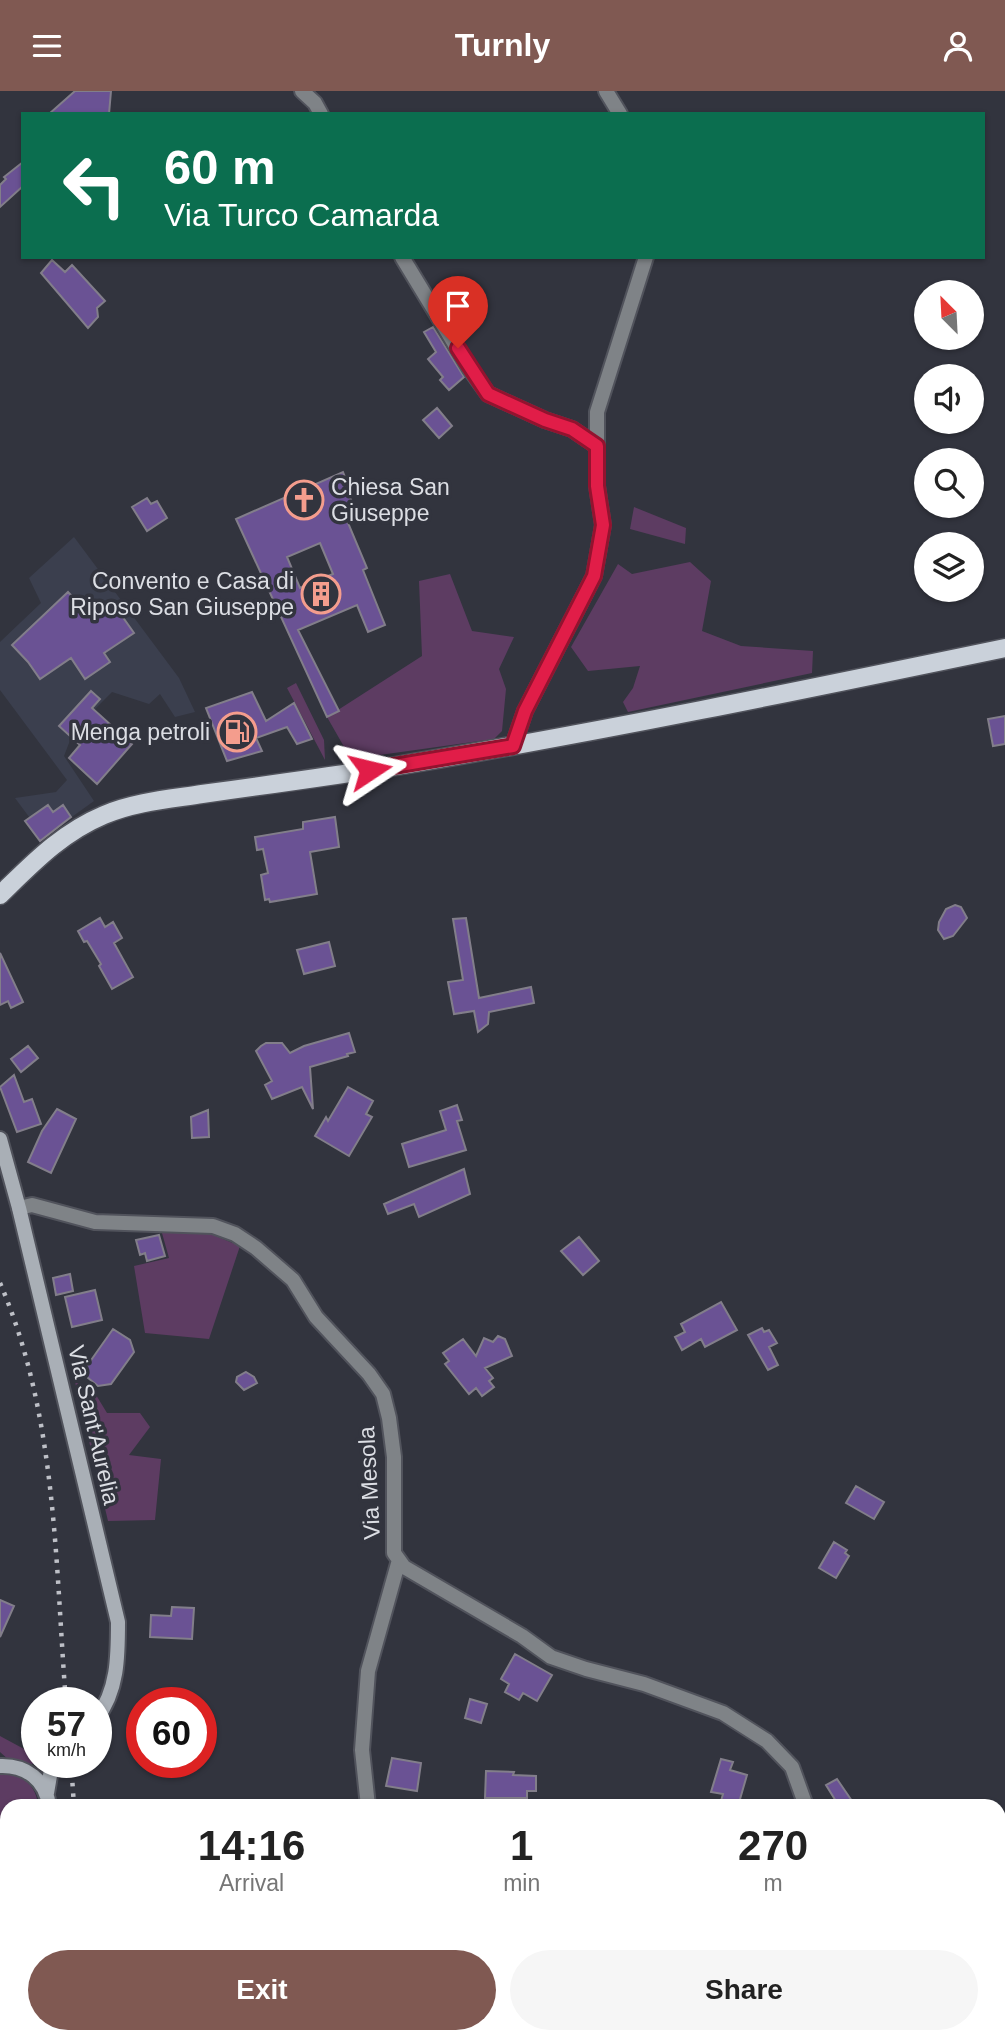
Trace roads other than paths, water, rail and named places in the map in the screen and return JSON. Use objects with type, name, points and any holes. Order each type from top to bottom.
[{"type":"main road","points":[[0,895],[56,841],[105,814],[163,800],[346,774],[513,746],[824,686],[1005,647]]},
{"type":"main road","name":"Via Sant'Aurelia","points":[[0,1139],[118,1622],[118,1667],[111,1687]]},
{"type":"main road","points":[[0,1756],[14,1768],[35,1777],[47,1799]]},
{"type":"main road","points":[[48,1799],[50,1778]]},
{"type":"street","points":[[302,91],[315,103],[320,112]]},
{"type":"street","points":[[606,91],[619,112]]},
{"type":"street","points":[[403,259],[488,394],[572,429],[597,446]]},
{"type":"street","points":[[513,746],[525,711],[594,576],[603,525],[597,486],[597,412],[645,259]]},
{"type":"street","name":"Via Mesola","points":[[19,1208],[32,1205],[95,1221],[213,1226],[246,1241],[293,1280],[316,1317],[369,1374],[383,1394],[394,1457],[394,1553],[404,1567],[522,1636],[551,1657],[644,1684],[723,1713],[767,1741],[792,1767],[803,1799]]},
{"type":"street","points":[[367,1799],[362,1750],[368,1671],[399,1560]]},
{"type":"railway","points":[[0,1283],[19,1333],[33,1384],[43,1437],[55,1543],[65,1687]]},
{"type":"railway","points":[[72,1778],[74,1799]]},
{"type":"place","name":"Chiesa San Giuseppe","points":[[304,500]]},
{"type":"place","name":"Convento e Casa di Riposo San Giuseppe","points":[[321,594]]},
{"type":"place","name":"Menga petroli","points":[[237,732]]}]
